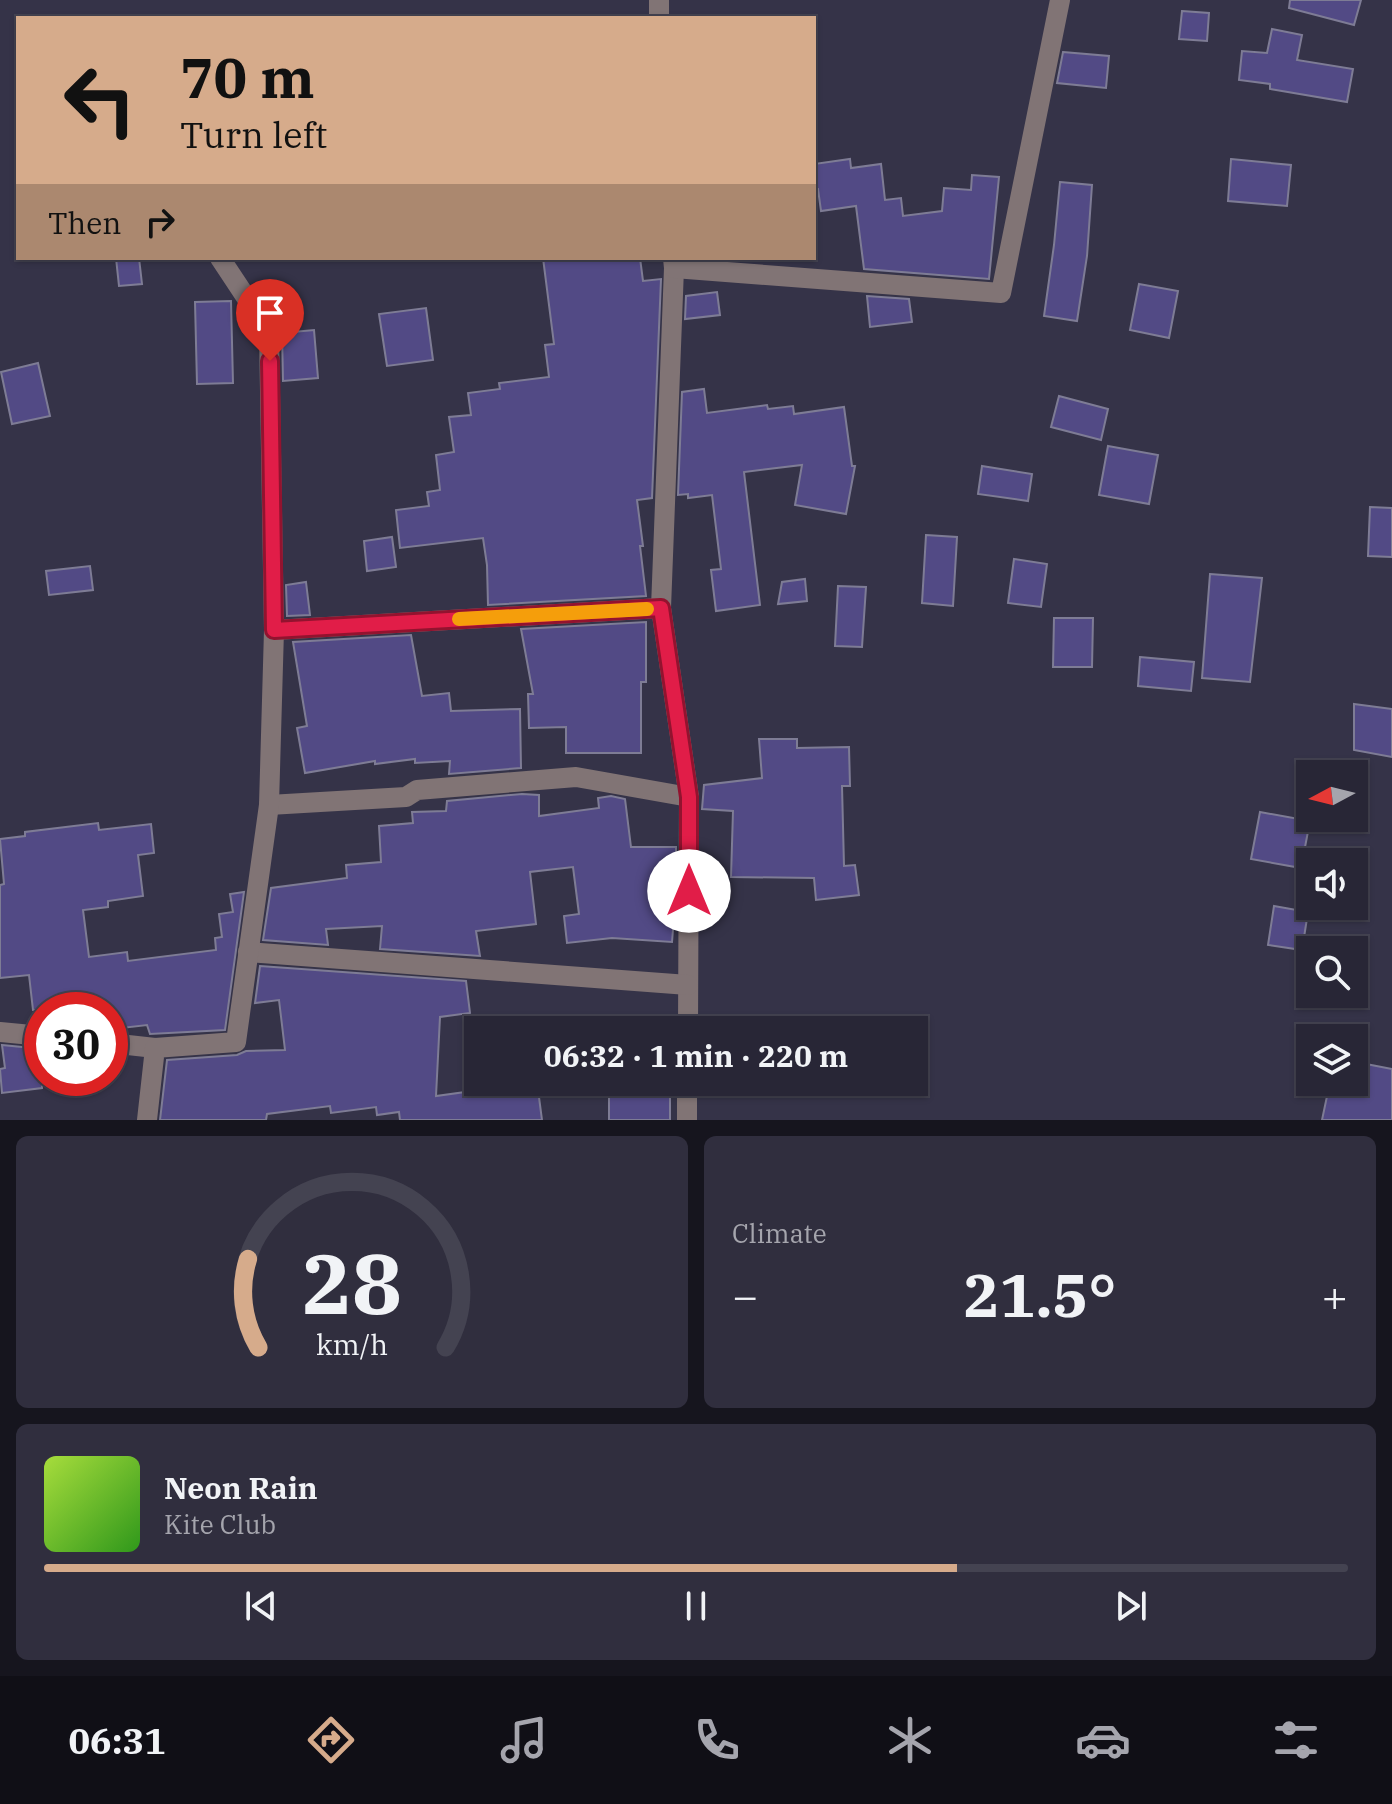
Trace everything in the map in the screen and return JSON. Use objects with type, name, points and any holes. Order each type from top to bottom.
[{"type":"street","points":[[688,1016],[689,797],[661,608],[674,263],[1001,293],[1060,0]]},
{"type":"street","points":[[128,1045],[155,1048],[236,1042],[269,805],[274,630],[269,332],[221,260]]},
{"type":"street","points":[[274,630],[661,608]]},
{"type":"street","points":[[269,805],[406,797],[417,790],[576,777],[689,797]]},
{"type":"street","points":[[248,952],[688,985]]},
{"type":"street","points":[[0,1032],[24,1034]]},
{"type":"street","points":[[147,1120],[155,1048]]},
{"type":"street","points":[[687,1096],[687,1120]]},
{"type":"building","points":[[1290,0],[1361,0],[1354,25],[1289,8]]},
{"type":"building","points":[[1182,11],[1209,13],[1207,41],[1179,39]]},
{"type":"building","points":[[1272,29],[1302,35],[1297,60],[1353,69],[1347,102],[1270,89],[1270,84],[1239,80],[1242,51],[1267,53]]},
{"type":"building","points":[[1063,52],[1109,56],[1106,88],[1057,83]]},
{"type":"building","points":[[850,159],[851,168],[881,164],[885,200],[901,198],[903,216],[942,211],[944,188],[971,190],[972,175],[999,177],[989,279],[864,269],[856,206],[821,211],[816,189],[816,164]]},
{"type":"building","points":[[1231,159],[1291,165],[1287,206],[1228,201]]},
{"type":"building","points":[[1060,182],[1092,185],[1087,256],[1077,321],[1044,316]]},
{"type":"building","points":[[116,260],[139,260],[142,284],[119,286]]},
{"type":"building","points":[[543,260],[640,260],[643,281],[661,279],[652,498],[637,500],[646,596],[488,605],[483,538],[400,548],[396,510],[429,506],[427,492],[440,490],[436,455],[454,452],[449,417],[471,415],[468,393],[500,389],[499,383],[549,377],[545,345],[554,344]]},
{"type":"building","points":[[1139,284],[1178,291],[1169,338],[1130,330]]},
{"type":"building","points":[[717,292],[720,315],[685,319],[686,296]]},
{"type":"building","points":[[867,296],[909,299],[912,322],[870,327]]},
{"type":"building","points":[[231,301],[233,383],[197,384],[195,302]]},
{"type":"building","points":[[426,308],[433,360],[387,366],[379,314]]},
{"type":"building","points":[[314,330],[318,378],[283,381],[282,333]]},
{"type":"building","points":[[38,363],[50,416],[12,424],[1,372]]},
{"type":"building","points":[[704,389],[707,413],[767,405],[768,409],[793,406],[794,414],[844,407],[852,466],[855,466],[846,514],[795,505],[802,465],[744,472],[760,605],[716,611],[711,570],[721,569],[712,495],[688,498],[688,494],[678,495],[682,392]]},
{"type":"building","points":[[1059,396],[1108,409],[1101,440],[1051,427]]},
{"type":"building","points":[[1108,446],[1158,455],[1149,504],[1099,495]]},
{"type":"building","points":[[982,466],[1032,474],[1028,501],[978,494]]},
{"type":"building","points":[[1370,507],[1392,508],[1392,557],[1368,556]]},
{"type":"building","points":[[926,535],[957,537],[953,606],[922,603]]},
{"type":"building","points":[[392,537],[396,567],[367,571],[364,541]]},
{"type":"building","points":[[1014,559],[1047,564],[1041,607],[1008,603]]},
{"type":"building","points":[[90,566],[93,590],[49,595],[46,571]]},
{"type":"building","points":[[1210,574],[1262,578],[1250,682],[1202,678]]},
{"type":"building","points":[[805,579],[807,601],[778,604],[782,582]]},
{"type":"building","points":[[306,582],[310,615],[287,616],[286,585]]},
{"type":"building","points":[[838,586],[866,587],[862,647],[835,646]]},
{"type":"building","points":[[1054,618],[1093,618],[1092,667],[1053,667]]},
{"type":"building","points":[[646,622],[646,682],[641,682],[641,753],[566,753],[566,727],[529,728],[528,694],[533,694],[521,629]]},
{"type":"building","points":[[411,635],[422,696],[449,693],[451,711],[520,709],[521,768],[449,774],[450,761],[415,763],[415,759],[375,764],[375,761],[305,773],[297,728],[307,726],[293,642]]},
{"type":"building","points":[[1140,657],[1194,662],[1191,691],[1138,686]]},
{"type":"building","points":[[1354,704],[1392,709],[1392,757],[1354,750]]},
{"type":"building","points":[[759,739],[797,739],[797,748],[849,747],[850,786],[842,786],[844,866],[855,865],[859,895],[816,900],[814,878],[731,877],[733,811],[702,809],[704,785],[762,778]]},
{"type":"building","points":[[539,795],[539,816],[599,808],[598,798],[611,796],[625,799],[631,847],[676,847],[672,942],[612,938],[567,943],[564,916],[579,914],[573,867],[530,872],[536,924],[476,931],[480,956],[380,949],[382,926],[326,929],[328,945],[263,940],[271,888],[347,878],[346,865],[381,862],[379,826],[413,823],[412,812],[446,811],[447,801]]},
{"type":"building","points":[[1260,812],[1296,818],[1296,832],[1308,832],[1305,848],[1296,848],[1296,867],[1251,859]]},
{"type":"building","points":[[98,823],[99,830],[151,824],[154,853],[138,855],[143,896],[108,901],[108,907],[83,910],[89,957],[127,952],[128,961],[216,950],[215,938],[222,937],[219,914],[233,912],[230,894],[244,892],[225,1030],[150,1034],[147,1025],[128,1027],[128,992],[31,992],[29,975],[0,978],[0,885],[4,884],[0,839],[25,836],[25,832]]},
{"type":"building","points":[[1274,906],[1296,910],[1296,920],[1307,920],[1304,936],[1296,936],[1296,949],[1268,945]]},
{"type":"building","points":[[260,966],[466,981],[470,1013],[440,1017],[436,1096],[464,1092],[464,1096],[539,1096],[542,1120],[400,1120],[399,1112],[377,1115],[376,1107],[331,1113],[330,1106],[267,1114],[266,1120],[160,1120],[167,1060],[285,1050],[279,1000],[255,1003]]},
{"type":"building","points":[[2,1045],[24,1047],[24,1090],[2,1093],[0,1069],[5,1068]]},
{"type":"building","points":[[1368,1064],[1392,1069],[1392,1120],[1322,1120],[1327,1096],[1368,1096]]},
{"type":"building","points":[[609,1096],[670,1096],[670,1120],[609,1120]]},
{"type":"slow traffic","points":[[459,619],[647,609]]},
{"type":"route","points":[[270,361],[274,630],[661,608],[689,797],[689,891]]}]
